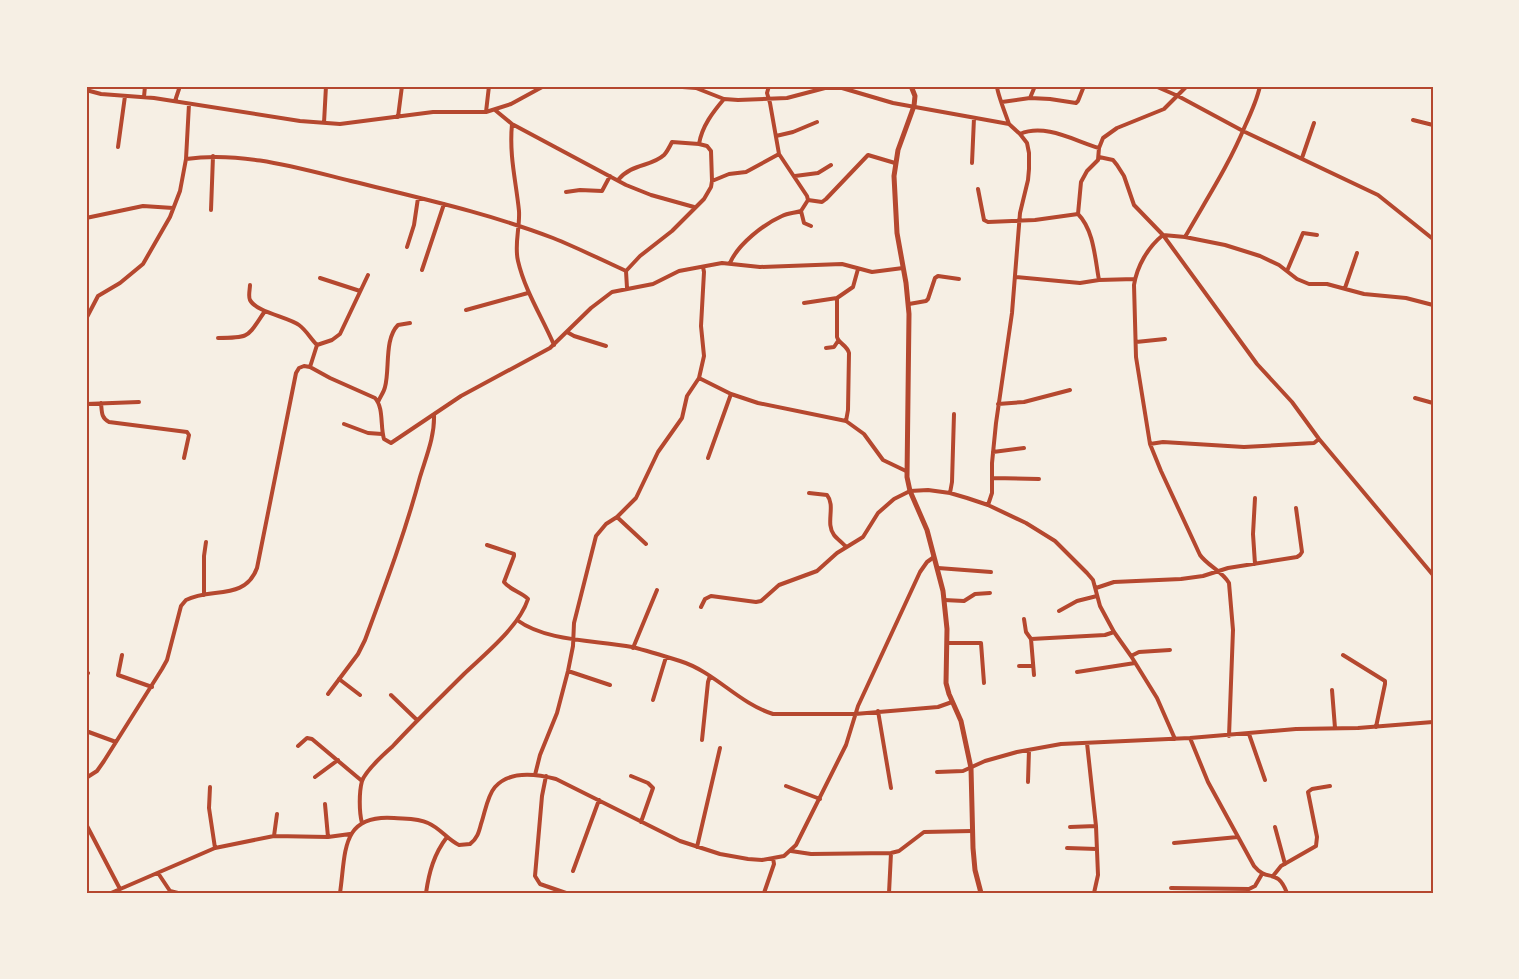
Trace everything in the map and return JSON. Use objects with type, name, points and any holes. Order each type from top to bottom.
[{"type":"street","points":[[101,94],[103,86]]},
{"type":"street","points":[[144,97],[145,86]]},
{"type":"street","points":[[175,101],[180,86]]},
{"type":"street","points":[[324,123],[326,86]]},
{"type":"street","points":[[398,117],[402,86]]},
{"type":"street","points":[[486,112],[490,86]]},
{"type":"street","points":[[86,90],[101,94],[144,97],[340,124],[433,112],[486,112],[511,104],[544,86]]},
{"type":"street","points":[[669,86],[696,88],[724,98],[738,100],[787,98],[825,87],[842,88],[893,103],[1009,124]]},
{"type":"street","points":[[769,86],[767,93],[779,154],[795,176],[808,200]]},
{"type":"street","points":[[911,86],[915,96],[914,106],[895,163],[897,233],[909,304],[906,471],[910,491],[926,528],[938,568],[944,600],[947,643],[945,677],[949,694],[961,721],[971,768],[975,870],[981,893]]},
{"type":"street","points":[[988,505],[992,493],[993,452],[998,404],[1012,313],[1019,220],[1029,169],[1029,153],[1026,143],[1020,134],[1009,124],[997,92],[997,86]]},
{"type":"street","points":[[1030,98],[1035,86]]},
{"type":"street","points":[[1002,102],[1030,98],[1076,103],[1084,86]]},
{"type":"street","points":[[1155,86],[1178,96],[1243,131],[1378,195],[1433,239]]},
{"type":"street","points":[[1078,214],[1083,176],[1098,160],[1099,148],[1103,138],[1116,128],[1164,109],[1187,86]]},
{"type":"street","points":[[1185,237],[1211,194],[1243,131],[1256,101],[1260,86]]},
{"type":"street","points":[[118,146],[125,96]]},
{"type":"street","points":[[699,144],[703,130],[724,98]]},
{"type":"street","points":[[86,319],[98,296],[120,283],[143,264],[173,208],[180,191],[186,158],[189,104]]},
{"type":"street","points":[[495,110],[512,124],[618,180],[651,195],[694,207]]},
{"type":"street","points":[[972,163],[974,118]]},
{"type":"street","points":[[1413,120],[1433,125]]},
{"type":"street","points":[[776,136],[793,132],[817,122]]},
{"type":"street","points":[[1302,158],[1314,123]]},
{"type":"street","points":[[512,124],[510,140],[512,170],[519,211],[518,261],[528,293],[554,345]]},
{"type":"street","points":[[1020,134],[1036,130],[1045,131],[1099,148]]},
{"type":"street","points":[[618,180],[623,174],[634,168],[660,158],[665,154],[672,142],[708,146],[711,151],[712,181],[704,199],[678,225],[626,270],[627,288]]},
{"type":"street","points":[[712,181],[729,174],[746,172],[779,154]]},
{"type":"street","points":[[808,200],[822,202],[826,199],[868,155],[895,163]]},
{"type":"street","points":[[211,210],[213,156]]},
{"type":"street","points":[[1099,156],[1112,160],[1117,165],[1124,176],[1134,206],[1163,235],[1257,364],[1292,402],[1319,439],[1433,575]]},
{"type":"street","points":[[186,158],[232,157],[282,164],[444,204],[554,238],[626,270]]},
{"type":"street","points":[[795,176],[818,173],[831,166]]},
{"type":"street","points":[[566,192],[580,190],[602,191],[610,176]]},
{"type":"street","points":[[978,189],[984,220],[988,222],[1035,220],[1078,214],[1084,219],[1088,229],[1099,280]]},
{"type":"street","points":[[407,247],[414,224],[418,198]]},
{"type":"street","points":[[730,263],[734,254],[750,238],[782,216],[801,210],[808,200]]},
{"type":"street","points":[[422,270],[444,204]]},
{"type":"street","points":[[86,218],[143,206],[173,208]]},
{"type":"street","points":[[801,210],[804,223],[811,226]]},
{"type":"street","points":[[1287,271],[1303,233],[1317,236]]},
{"type":"street","points":[[1163,235],[1185,237],[1225,245],[1260,256],[1279,265],[1297,279],[1308,284],[1327,284],[1364,294],[1406,298],[1433,304]]},
{"type":"street","points":[[1163,235],[1143,259],[1135,279],[1136,357],[1150,444],[1161,472],[1200,555],[1206,563],[1225,577],[1229,583],[1233,630],[1229,736]]},
{"type":"street","points":[[1345,288],[1357,253]]},
{"type":"street","points":[[86,778],[97,771],[152,687],[167,660],[181,606],[190,598],[244,586],[253,577],[257,568],[296,373],[299,368],[304,366],[310,367],[371,396],[378,402],[382,434],[385,441],[393,442],[461,396],[554,345],[591,308],[612,292],[653,284],[679,270],[730,263],[760,267],[834,264],[872,272],[903,268]]},
{"type":"street","points":[[535,775],[540,755],[557,713],[568,671],[573,646],[574,623],[596,536],[606,524],[617,517],[636,498],[658,452],[682,418],[687,396],[699,378],[704,356],[701,326],[703,267]]},
{"type":"street","points":[[804,303],[837,298],[853,287],[858,269]]},
{"type":"street","points":[[310,367],[317,346],[332,340],[340,334],[368,275]]},
{"type":"street","points":[[909,304],[926,301],[935,278],[938,276],[959,279]]},
{"type":"street","points":[[1015,277],[1080,284],[1099,280],[1135,279]]},
{"type":"street","points":[[320,278],[360,291]]},
{"type":"street","points":[[250,285],[249,299],[252,303],[265,311],[292,320],[300,325],[317,346]]},
{"type":"street","points":[[466,310],[528,293]]},
{"type":"street","points":[[826,348],[834,347],[838,341],[837,298]]},
{"type":"street","points":[[218,338],[245,336],[265,311]]},
{"type":"street","points":[[378,402],[386,386],[387,363],[392,333],[398,325],[410,323]]},
{"type":"street","points":[[566,332],[606,346]]},
{"type":"street","points":[[1136,342],[1165,339]]},
{"type":"street","points":[[838,341],[848,348],[849,353],[846,422]]},
{"type":"street","points":[[699,378],[731,394],[846,422],[864,434],[883,460],[906,471]]},
{"type":"street","points":[[998,404],[1024,402],[1070,390]]},
{"type":"street","points":[[708,458],[731,394]]},
{"type":"street","points":[[1415,398],[1433,403]]},
{"type":"street","points":[[86,404],[139,402]]},
{"type":"street","points":[[101,404],[102,415],[109,422],[187,432],[189,435],[184,458]]},
{"type":"street","points":[[328,694],[358,654],[365,640],[398,551],[433,435],[434,414]]},
{"type":"street","points":[[950,493],[954,414]]},
{"type":"street","points":[[344,424],[368,433],[382,434]]},
{"type":"street","points":[[1150,444],[1163,442],[1244,448],[1314,443],[1319,439]]},
{"type":"street","points":[[993,452],[1024,448]]},
{"type":"street","points":[[992,478],[1039,479]]},
{"type":"street","points":[[702,607],[705,599],[711,596],[756,602],[762,601],[779,585],[818,572],[846,547],[863,537],[878,513],[894,499],[910,491],[928,490],[950,493],[988,505],[1026,523],[1055,541],[1087,573],[1096,588],[1097,596],[1114,632],[1157,698],[1175,739]]},
{"type":"street","points":[[809,492],[827,495],[831,500],[830,524],[833,534],[846,547]]},
{"type":"street","points":[[1255,498],[1253,534],[1255,564]]},
{"type":"street","points":[[1096,588],[1114,582],[1202,576],[1217,571],[1300,555],[1302,552],[1296,508]]},
{"type":"street","points":[[617,517],[646,544]]},
{"type":"street","points":[[204,595],[206,542]]},
{"type":"street","points":[[362,823],[360,809],[362,781],[374,765],[417,720],[517,620],[528,599],[504,582],[514,554],[487,545]]},
{"type":"street","points":[[340,893],[350,834],[362,823],[374,818],[420,820],[432,825],[459,845],[464,846],[473,842],[477,836],[495,787],[507,779],[535,775],[562,781],[671,838],[697,847],[748,859],[784,856],[796,845],[820,799],[850,736],[855,714],[920,572],[927,562],[934,557]]},
{"type":"street","points":[[938,568],[991,572]]},
{"type":"street","points":[[633,648],[658,590]]},
{"type":"street","points":[[944,600],[964,601],[975,594],[990,593]]},
{"type":"street","points":[[1059,611],[1077,601],[1097,596]]},
{"type":"street","points":[[1024,619],[1026,632],[1031,639],[1034,675]]},
{"type":"street","points":[[517,620],[534,630],[562,637],[633,648],[698,668],[754,707],[773,714],[855,714],[938,708],[952,702]]},
{"type":"street","points":[[1031,639],[1105,635],[1114,632]]},
{"type":"street","points":[[947,643],[981,643],[984,683]]},
{"type":"street","points":[[1130,656],[1139,652],[1170,650]]},
{"type":"street","points":[[122,655],[118,675],[152,687]]},
{"type":"street","points":[[1343,655],[1384,681],[1376,727]]},
{"type":"street","points":[[653,700],[666,657]]},
{"type":"street","points":[[1076,672],[1135,664]]},
{"type":"street","points":[[1019,666],[1033,666]]},
{"type":"street","points":[[568,671],[610,686]]},
{"type":"street","points":[[702,740],[710,676]]},
{"type":"street","points":[[339,678],[360,695]]},
{"type":"street","points":[[1332,690],[1335,728]]},
{"type":"street","points":[[391,695],[417,720]]},
{"type":"street","points":[[878,711],[891,788]]},
{"type":"street","points":[[937,772],[963,771],[985,762],[1029,750],[1061,744],[1229,736],[1296,729],[1376,727],[1433,722]]},
{"type":"street","points":[[86,731],[116,742]]},
{"type":"street","points":[[1248,734],[1265,780]]},
{"type":"street","points":[[298,746],[307,738],[312,739],[362,781]]},
{"type":"street","points":[[1190,738],[1208,782],[1254,866],[1262,874],[1273,876],[1283,882],[1287,893]]},
{"type":"street","points":[[1088,743],[1097,849],[1098,875],[1094,893]]},
{"type":"street","points":[[697,847],[720,748]]},
{"type":"street","points":[[1028,782],[1029,750]]},
{"type":"street","points":[[315,777],[338,760]]},
{"type":"street","points":[[546,776],[542,796],[535,876],[540,884],[566,893]]},
{"type":"street","points":[[631,776],[648,783],[653,788],[641,822]]},
{"type":"street","points":[[786,786],[820,799]]},
{"type":"street","points":[[1273,876],[1276,870],[1316,846],[1317,837],[1308,792],[1312,788],[1330,786]]},
{"type":"street","points":[[210,787],[208,808],[216,848]]},
{"type":"street","points":[[573,871],[599,800]]},
{"type":"street","points":[[325,804],[328,836]]},
{"type":"street","points":[[274,836],[277,814]]},
{"type":"street","points":[[86,824],[120,889]]},
{"type":"street","points":[[1070,827],[1096,826]]},
{"type":"street","points":[[1275,827],[1285,864]]},
{"type":"street","points":[[791,851],[811,854],[891,853],[900,851],[924,832],[972,831]]},
{"type":"street","points":[[111,893],[216,848],[274,836],[350,834]]},
{"type":"street","points":[[426,893],[428,877],[435,854],[447,836]]},
{"type":"street","points":[[1174,843],[1238,837]]},
{"type":"street","points":[[1067,848],[1097,849]]},
{"type":"street","points":[[889,893],[891,853]]},
{"type":"street","points":[[764,893],[774,864],[773,858]]},
{"type":"street","points":[[158,874],[170,891],[178,893]]},
{"type":"street","points":[[1171,888],[1213,891],[1251,888],[1255,886],[1262,874]]}]
